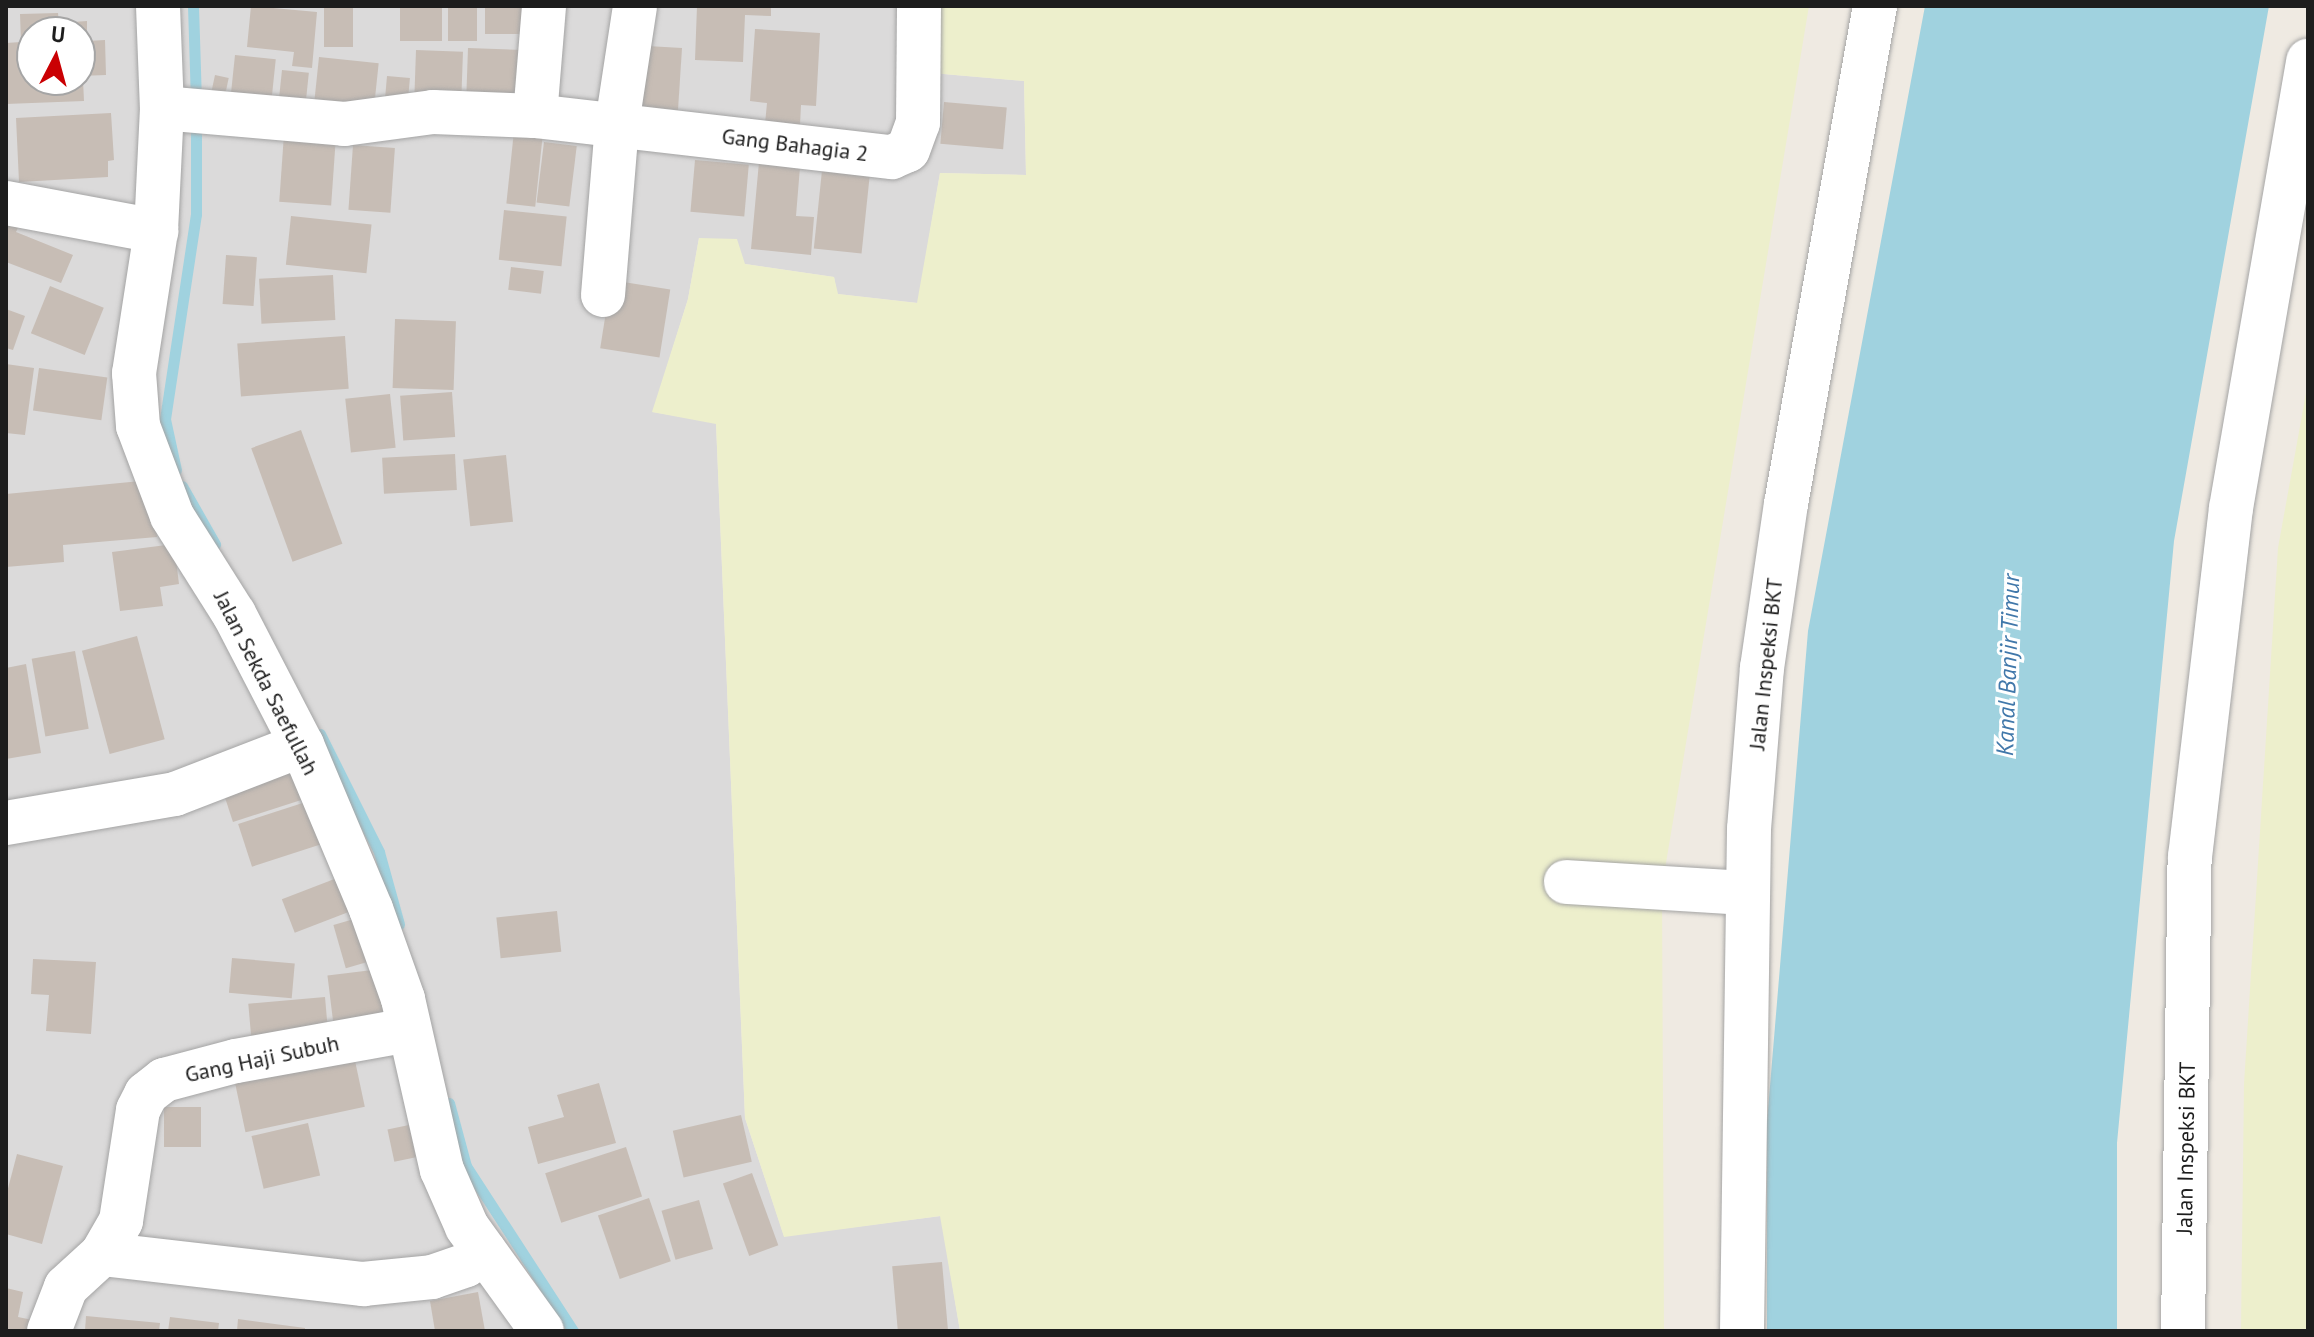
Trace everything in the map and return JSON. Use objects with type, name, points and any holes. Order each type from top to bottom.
[{"type":"street","name":"Jalan Sekda Saefullah","points":[[158,6],[180,109],[156,231],[134,373],[138,426],[172,516],[234,614],[302,745],[371,909],[408,1030],[442,1170],[484,1251],[542,1331]]},
{"type":"street","points":[[535,116],[544,6]]},
{"type":"street","points":[[603,295],[617,124],[635,6]]},
{"type":"street","name":"Gang Bahagia 2","points":[[180,109],[344,124],[433,112],[535,116],[892,157],[908,150],[918,123],[919,6]]},
{"type":"street","name":"Jalan Inspeksi BKT","points":[[1742,1331],[1748,893],[1762,668],[1875,6]]},
{"type":"street","name":"Jalan Inspeksi BKT","points":[[2183,1331],[2190,857],[2231,508],[2308,61]]},
{"type":"street","points":[[6,203],[156,231]]},
{"type":"street","points":[[6,823],[175,794],[302,745]]},
{"type":"street","points":[[1566,882],[1748,893]]},
{"type":"street","name":"Gang Haji Subuh","points":[[49,1331],[66,1287],[102,1254],[121,1221],[138,1110],[146,1094],[164,1080],[236,1061],[408,1030]]},
{"type":"street","points":[[102,1254],[363,1284],[432,1277],[466,1265],[484,1251]]},
{"type":"shaded area","points":[[6,6],[936,6],[932,73],[1024,81],[1026,175],[940,173],[918,303],[837,294],[834,277],[745,264],[699,238],[688,299],[653,412],[716,423],[745,1118],[784,1236],[941,1216],[960,1331],[6,1331]]},
{"type":"green space","points":[[936,6],[1809,6],[1662,887],[1664,1331],[960,1331],[940,1216],[784,1237],[745,1118],[716,424],[652,412],[688,299],[699,238],[737,239],[745,264],[834,277],[838,294],[917,303],[940,173],[1026,175],[1024,81],[932,73]]},
{"type":"green space","points":[[2308,382],[2308,1331],[2241,1331],[2244,1084],[2278,548]]},
{"type":"water","name":"Kanal Banjir Timur","points":[[1925,6],[2269,6],[2174,541],[2117,1143],[2117,1331],[1767,1331],[1767,1122],[1808,631]]},
{"type":"building","points":[[251,6],[317,12],[312,68],[292,66],[294,52],[247,47]]},
{"type":"building","points":[[324,6],[353,6],[353,47],[324,47]]},
{"type":"building","points":[[400,6],[442,6],[442,41],[400,41]]},
{"type":"building","points":[[448,6],[477,6],[477,41],[448,41]]},
{"type":"building","points":[[485,6],[527,6],[527,34],[485,34]]},
{"type":"building","points":[[697,6],[771,6],[771,16],[745,15],[743,62],[695,60]]},
{"type":"building","points":[[58,13],[58,16],[20,16]]},
{"type":"building","points":[[755,29],[820,33],[816,106],[801,105],[800,125],[765,124],[767,103],[750,101]]},
{"type":"building","points":[[96,40],[105,40],[106,75],[96,75]]},
{"type":"building","points":[[16,42],[16,96],[84,96],[84,101],[6,104],[6,43]]},
{"type":"building","points":[[630,45],[682,48],[678,110],[640,107]]},
{"type":"building","points":[[468,48],[531,50],[529,98],[466,96]]},
{"type":"building","points":[[416,50],[463,52],[461,109],[414,107]]},
{"type":"building","points":[[235,55],[276,59],[271,106],[230,102]]},
{"type":"building","points":[[319,57],[379,63],[373,113],[314,107]]},
{"type":"building","points":[[282,70],[309,73],[305,112],[278,109]]},
{"type":"building","points":[[215,75],[229,78],[222,110],[208,107]]},
{"type":"building","points":[[387,76],[410,78],[407,109],[384,107]]},
{"type":"building","points":[[944,102],[1007,107],[1003,149],[940,144]]},
{"type":"building","points":[[111,113],[114,160],[108,161],[108,177],[19,182],[16,118]]},
{"type":"building","points":[[514,131],[543,134],[535,207],[506,204]]},
{"type":"building","points":[[284,134],[336,138],[331,205],[279,202]]},
{"type":"building","points":[[544,142],[577,146],[569,207],[537,203]]},
{"type":"building","points":[[353,145],[395,148],[390,213],[348,210]]},
{"type":"building","points":[[695,160],[749,165],[744,217],[690,212]]},
{"type":"building","points":[[823,161],[871,166],[862,254],[814,249]]},
{"type":"building","points":[[759,162],[800,167],[796,216],[814,217],[811,255],[751,249]]},
{"type":"building","points":[[6,208],[24,215],[16,232],[73,255],[61,283],[6,262]]},
{"type":"building","points":[[504,210],[567,217],[561,266],[499,260]]},
{"type":"building","points":[[291,216],[372,224],[366,273],[286,265]]},
{"type":"building","points":[[226,255],[257,257],[254,306],[223,304]]},
{"type":"building","points":[[511,267],[544,271],[541,294],[508,290]]},
{"type":"building","points":[[333,275],[335,320],[261,324],[259,279]]},
{"type":"building","points":[[611,280],[670,289],[659,358],[600,348]]},
{"type":"building","points":[[50,286],[104,308],[85,355],[31,333]]},
{"type":"building","points":[[6,309],[25,316],[13,350],[6,348]]},
{"type":"building","points":[[395,319],[456,321],[454,390],[393,388]]},
{"type":"building","points":[[345,336],[349,389],[241,396],[237,344]]},
{"type":"building","points":[[6,364],[34,368],[25,435],[6,433]]},
{"type":"building","points":[[39,368],[107,378],[101,420],[33,411]]},
{"type":"building","points":[[452,392],[455,437],[403,441],[400,396]]},
{"type":"building","points":[[390,394],[396,448],[351,452],[345,399]]},
{"type":"building","points":[[301,430],[342,544],[293,562],[251,448]]},
{"type":"building","points":[[455,454],[457,490],[384,494],[382,458]]},
{"type":"building","points":[[506,455],[513,522],[470,526],[463,459]]},
{"type":"building","points":[[151,480],[157,537],[63,545],[64,562],[6,567],[6,494]]},
{"type":"building","points":[[174,544],[179,584],[160,587],[163,606],[120,611],[112,552]]},
{"type":"building","points":[[137,636],[165,739],[110,754],[82,651]]},
{"type":"building","points":[[75,651],[89,729],[45,736],[32,659]]},
{"type":"building","points":[[26,664],[41,753],[6,759],[6,668]]},
{"type":"building","points":[[291,758],[304,799],[233,822],[220,781]]},
{"type":"building","points":[[318,798],[332,841],[252,867],[238,824]]},
{"type":"building","points":[[350,873],[363,907],[295,933],[282,899]]},
{"type":"building","points":[[557,911],[561,952],[501,958],[496,917]]},
{"type":"building","points":[[368,915],[380,958],[346,968],[333,925]]},
{"type":"building","points":[[232,958],[295,963],[292,998],[229,993]]},
{"type":"building","points":[[33,959],[96,962],[91,1034],[46,1031],[49,995],[31,994]]},
{"type":"building","points":[[389,968],[396,1024],[334,1031],[327,976]]},
{"type":"building","points":[[325,997],[328,1030],[251,1037],[248,1004]]},
{"type":"building","points":[[354,1056],[365,1107],[245,1132],[235,1081]]},
{"type":"building","points":[[599,1083],[616,1143],[538,1164],[528,1127],[564,1117],[557,1095]]},
{"type":"building","points":[[164,1107],[201,1107],[201,1147],[164,1147]]},
{"type":"building","points":[[741,1115],[752,1162],[684,1178],[673,1131]]},
{"type":"building","points":[[308,1123],[320,1176],[264,1189],[251,1136]]},
{"type":"building","points":[[409,1125],[416,1157],[394,1162],[387,1130]]},
{"type":"building","points":[[626,1147],[642,1196],[561,1223],[545,1173]]},
{"type":"building","points":[[17,1154],[63,1166],[42,1244],[6,1234],[6,1196]]},
{"type":"building","points":[[752,1173],[778,1245],[749,1256],[723,1184]]},
{"type":"building","points":[[649,1198],[671,1261],[620,1279],[598,1216]]},
{"type":"building","points":[[699,1200],[713,1249],[676,1260],[662,1211]]},
{"type":"building","points":[[942,1262],[948,1331],[898,1331],[892,1266]]},
{"type":"building","points":[[6,1288],[23,1292],[18,1317],[37,1321],[34,1331],[6,1331]]},
{"type":"building","points":[[478,1292],[485,1331],[435,1331],[430,1301]]},
{"type":"building","points":[[86,1316],[160,1323],[159,1331],[85,1331]]},
{"type":"building","points":[[170,1317],[219,1323],[218,1331],[168,1331]]},
{"type":"building","points":[[238,1319],[305,1328],[305,1331],[237,1331]]},
{"type":"waterway","points":[[193,6],[196,101]]},
{"type":"waterway","points":[[176,470],[165,419],[196,214],[196,118]]},
{"type":"waterway","points":[[182,486],[215,544]]},
{"type":"waterway","points":[[320,734],[379,852],[399,924]]},
{"type":"waterway","points":[[449,1103],[466,1166],[573,1331]]}]
